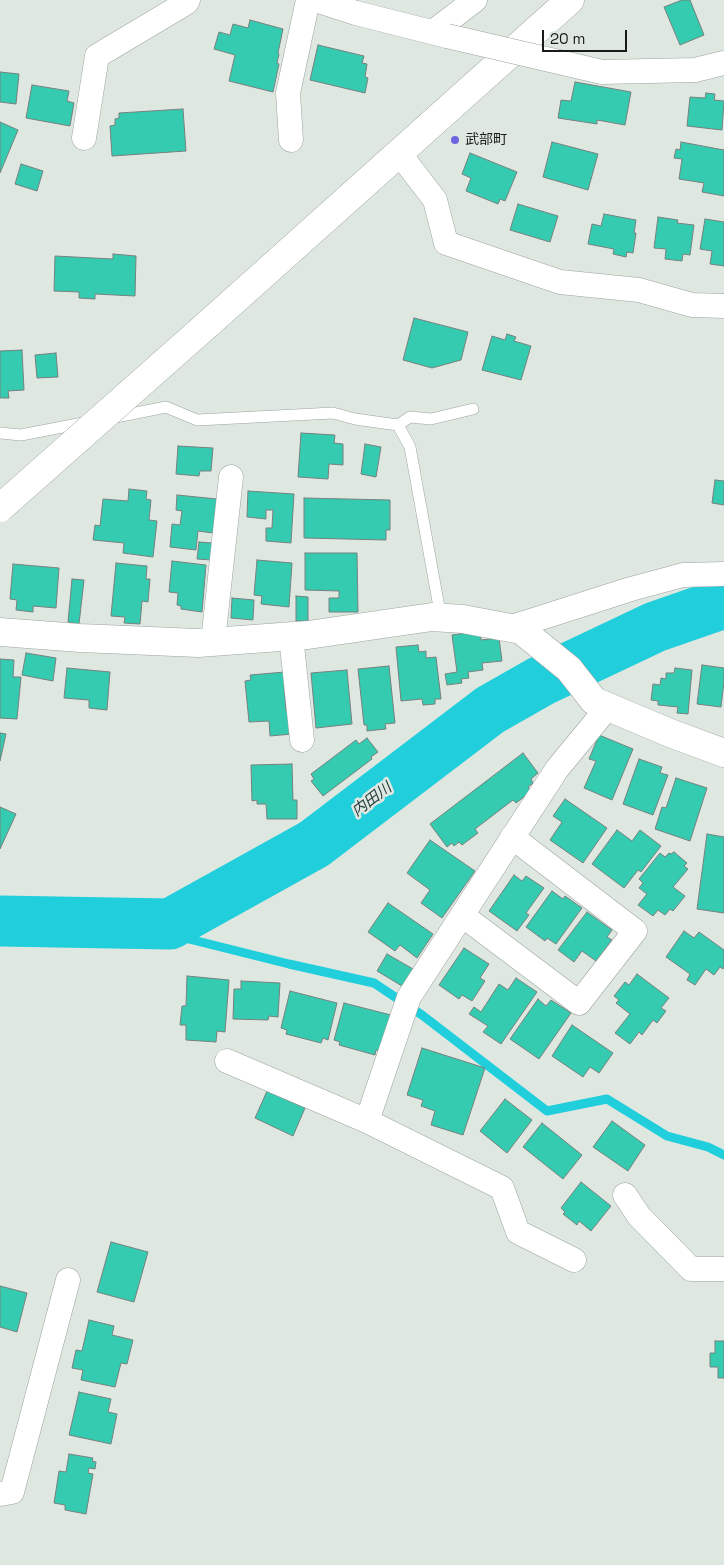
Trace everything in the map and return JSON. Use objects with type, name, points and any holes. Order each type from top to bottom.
[{"type":"main road","points":[[0,508],[570,0]]},
{"type":"main road","points":[[0,632],[80,638],[198,643],[308,635],[432,617],[463,619],[515,629],[538,642],[569,669],[601,704],[724,753]]},
{"type":"street","points":[[84,138],[97,56],[186,4],[188,0]]},
{"type":"street","points":[[291,140],[288,93],[308,0]]},
{"type":"street","points":[[316,0],[356,13],[602,72],[695,70],[724,62]]},
{"type":"street","points":[[440,34],[474,0]]},
{"type":"street","points":[[399,153],[435,200],[446,243],[560,282],[639,290],[692,305],[724,306]]},
{"type":"street","points":[[213,641],[231,477]]},
{"type":"street","points":[[515,629],[631,589],[683,575],[724,574]]},
{"type":"street","points":[[291,636],[302,740]]},
{"type":"street","points":[[367,1121],[409,997],[512,837],[601,704]]},
{"type":"street","points":[[462,915],[579,1003],[635,930],[512,837]]},
{"type":"street","points":[[228,1061],[367,1121],[502,1188],[518,1232],[574,1260]]},
{"type":"street","points":[[625,1195],[639,1216],[691,1269],[724,1269]]},
{"type":"street","points":[[0,1494],[12,1492],[68,1280]]},
{"type":"lane","points":[[0,433],[21,435],[166,408],[197,420],[333,414],[398,425],[410,418],[431,419],[474,409]]},
{"type":"lane","points":[[398,425],[410,447],[441,618]]},
{"type":"building","points":[[682,0],[690,0],[704,35],[680,45],[664,7]]},
{"type":"building","points":[[250,20],[283,29],[278,53],[277,63],[279,64],[273,92],[229,81],[235,55],[214,49],[219,32],[230,35],[233,24],[248,28]]},
{"type":"building","points":[[318,45],[364,56],[362,63],[367,64],[365,77],[368,78],[365,93],[310,80]]},
{"type":"building","points":[[0,72],[19,74],[16,104],[0,102]]},
{"type":"building","points":[[575,82],[631,92],[625,125],[597,120],[597,124],[558,118],[561,100],[571,101]]},
{"type":"building","points":[[32,85],[69,91],[67,101],[74,103],[70,126],[26,118]]},
{"type":"building","points":[[706,93],[715,94],[714,100],[724,101],[722,130],[687,126],[690,97],[705,98]]},
{"type":"building","points":[[183,109],[186,151],[112,156],[110,126],[115,125],[115,119],[119,118],[119,113]]},
{"type":"building","points":[[0,122],[18,130],[0,173]]},
{"type":"building","points":[[552,142],[598,154],[588,190],[543,177]]},
{"type":"building","points":[[681,142],[724,150],[724,196],[702,192],[704,183],[679,179],[682,159],[674,158],[676,149],[680,150]]},
{"type":"building","points":[[470,153],[517,172],[505,201],[500,199],[498,204],[466,191],[471,178],[462,174]]},
{"type":"building","points":[[21,164],[43,171],[37,191],[15,184]]},
{"type":"building","points":[[518,204],[558,216],[550,242],[510,230]]},
{"type":"building","points":[[604,214],[636,220],[633,253],[627,252],[626,257],[613,254],[614,249],[588,244],[592,224],[601,226]]},
{"type":"building","points":[[658,217],[678,220],[677,223],[694,225],[690,255],[683,254],[682,261],[665,259],[666,249],[654,248]]},
{"type":"building","points":[[705,219],[724,222],[724,266],[710,264],[712,251],[700,249]]},
{"type":"building","points":[[113,254],[136,256],[135,296],[95,294],[95,299],[79,298],[79,292],[54,291],[55,256],[113,259]]},
{"type":"building","points":[[414,318],[468,332],[461,360],[432,368],[403,360]]},
{"type":"building","points":[[507,334],[516,337],[514,341],[531,346],[521,380],[482,370],[492,336],[505,340]]},
{"type":"building","points":[[22,350],[24,390],[8,391],[9,398],[0,398],[0,351]]},
{"type":"building","points":[[56,353],[58,377],[37,378],[35,355]]},
{"type":"building","points":[[301,433],[335,435],[334,443],[343,444],[343,465],[329,464],[328,479],[298,477]]},
{"type":"building","points":[[365,444],[381,447],[376,477],[361,474]]},
{"type":"building","points":[[178,446],[213,448],[211,471],[200,471],[199,476],[176,474]]},
{"type":"building","points":[[715,480],[724,481],[724,505],[712,503]]},
{"type":"building","points":[[129,489],[147,491],[146,499],[151,500],[149,520],[157,521],[153,557],[123,553],[124,543],[93,540],[95,525],[100,526],[103,499],[128,501]]},
{"type":"building","points":[[248,491],[294,494],[291,543],[266,541],[266,528],[272,528],[273,510],[266,510],[266,519],[247,517]]},
{"type":"building","points":[[177,495],[217,499],[213,533],[198,531],[196,550],[170,547],[172,524],[180,525],[182,511],[176,510]]},
{"type":"building","points":[[304,498],[390,500],[390,530],[386,530],[386,540],[304,538]]},
{"type":"building","points":[[199,542],[212,543],[211,560],[197,559]]},
{"type":"building","points":[[305,553],[357,553],[358,612],[329,612],[329,598],[339,598],[339,591],[305,590]]},
{"type":"building","points":[[257,560],[292,563],[289,607],[261,604],[262,596],[254,595]]},
{"type":"building","points":[[172,561],[206,565],[202,612],[181,609],[181,606],[177,605],[178,593],[169,592]]},
{"type":"building","points":[[116,563],[147,566],[146,579],[150,579],[148,602],[142,601],[140,624],[124,623],[125,617],[111,616]]},
{"type":"building","points":[[13,564],[59,568],[56,608],[33,606],[33,612],[16,610],[17,600],[10,599]]},
{"type":"building","points":[[72,579],[84,580],[79,624],[68,622]]},
{"type":"building","points":[[296,596],[308,597],[308,621],[296,621]]},
{"type":"building","points":[[232,598],[254,600],[253,620],[231,618]]},
{"type":"building","points":[[480,631],[481,640],[499,638],[502,661],[482,663],[483,670],[468,672],[469,678],[461,679],[462,683],[447,685],[445,674],[457,672],[452,635]]},
{"type":"building","points":[[418,645],[419,652],[426,651],[426,658],[436,657],[441,699],[435,699],[435,704],[423,705],[422,699],[401,701],[396,647]]},
{"type":"building","points":[[26,653],[56,658],[53,681],[22,675]]},
{"type":"building","points":[[0,659],[14,660],[13,677],[21,677],[17,719],[0,718]]},
{"type":"building","points":[[702,665],[724,668],[721,707],[697,704]]},
{"type":"building","points":[[389,666],[395,723],[385,724],[386,729],[367,731],[367,725],[364,725],[358,669]]},
{"type":"building","points":[[67,668],[110,672],[107,710],[89,708],[89,700],[64,698]]},
{"type":"building","points":[[675,668],[692,670],[688,714],[677,713],[678,707],[658,705],[658,701],[651,700],[653,684],[660,685],[661,678],[666,679],[666,673],[674,673]]},
{"type":"building","points":[[347,670],[352,724],[316,728],[311,673]]},
{"type":"building","points":[[285,672],[287,686],[284,686],[286,711],[289,711],[292,734],[270,736],[269,721],[249,722],[245,681],[251,680],[250,675]]},
{"type":"building","points":[[0,733],[6,734],[0,761]]},
{"type":"building","points":[[599,735],[633,749],[612,800],[584,788],[596,761],[589,759]]},
{"type":"building","points":[[367,738],[378,752],[371,757],[372,759],[323,796],[311,781],[314,779],[311,774],[356,740],[359,744]]},
{"type":"building","points":[[523,753],[538,773],[531,779],[533,783],[528,787],[532,791],[516,803],[513,800],[475,829],[478,833],[462,845],[459,842],[454,846],[452,843],[447,847],[430,824]]},
{"type":"building","points":[[639,759],[662,767],[660,773],[668,775],[653,815],[623,804]]},
{"type":"building","points":[[292,764],[293,800],[297,800],[297,819],[267,819],[266,804],[257,804],[257,800],[252,801],[251,765]]},
{"type":"building","points":[[676,778],[707,788],[690,841],[655,829],[662,807],[666,808]]},
{"type":"building","points":[[565,799],[607,828],[583,863],[550,840],[562,822],[553,816]]},
{"type":"building","points":[[0,807],[16,814],[0,849]]},
{"type":"building","points":[[617,830],[632,841],[640,830],[661,846],[641,872],[638,870],[624,888],[592,864]]},
{"type":"building","points":[[707,834],[724,837],[724,913],[697,909]]},
{"type":"building","points":[[430,840],[475,871],[442,918],[421,903],[430,890],[407,873]]},
{"type":"building","points":[[674,852],[687,863],[684,866],[688,869],[673,887],[685,896],[673,911],[670,909],[665,915],[658,910],[653,916],[638,905],[647,894],[639,888],[643,883],[639,879],[660,853],[665,857],[669,853]]},
{"type":"building","points":[[514,875],[522,881],[526,876],[544,888],[526,913],[529,915],[517,931],[489,911]]},
{"type":"building","points":[[552,891],[563,899],[565,896],[582,908],[556,944],[547,938],[545,941],[526,927]]},
{"type":"building","points":[[388,903],[433,934],[417,958],[400,945],[395,951],[368,932]]},
{"type":"building","points":[[587,912],[612,930],[607,937],[612,940],[596,961],[582,951],[574,962],[558,950]]},
{"type":"building","points":[[684,931],[694,938],[699,932],[724,950],[723,969],[720,967],[714,975],[706,969],[695,985],[687,980],[690,974],[666,957]]},
{"type":"building","points":[[464,948],[489,964],[480,978],[485,981],[472,1001],[462,995],[459,999],[439,985]]},
{"type":"building","points":[[387,954],[413,969],[402,986],[377,971]]},
{"type":"building","points":[[637,974],[669,998],[661,1008],[666,1011],[657,1023],[653,1020],[642,1035],[639,1032],[630,1044],[615,1033],[630,1014],[616,1003],[619,1000],[614,996],[625,982],[629,985]]},
{"type":"building","points":[[187,976],[229,980],[225,1032],[217,1031],[216,1042],[186,1040],[186,1025],[180,1025],[182,1006],[186,1006]]},
{"type":"building","points":[[516,978],[537,992],[501,1044],[483,1032],[488,1026],[469,1014],[474,1007],[481,1012],[499,984],[508,990]]},
{"type":"building","points":[[241,981],[280,983],[278,1017],[269,1016],[268,1020],[233,1019],[234,989],[241,989]]},
{"type":"building","points":[[290,991],[337,1003],[328,1040],[323,1038],[321,1043],[286,1034],[287,1030],[281,1028]]},
{"type":"building","points":[[538,999],[546,1006],[551,1000],[571,1013],[539,1059],[510,1039]]},
{"type":"building","points":[[344,1003],[391,1015],[382,1051],[376,1050],[375,1055],[339,1045],[340,1042],[334,1040]]},
{"type":"building","points":[[572,1025],[613,1053],[599,1073],[590,1067],[583,1077],[552,1056]]},
{"type":"building","points":[[422,1048],[485,1068],[463,1135],[431,1125],[435,1111],[421,1106],[423,1100],[407,1095]]},
{"type":"building","points":[[267,1091],[305,1108],[293,1136],[255,1118]]},
{"type":"building","points":[[505,1099],[532,1120],[507,1153],[480,1131]]},
{"type":"building","points":[[612,1121],[645,1145],[628,1171],[593,1147]]},
{"type":"building","points":[[542,1123],[582,1155],[563,1179],[523,1147]]},
{"type":"building","points":[[581,1182],[611,1206],[591,1231],[579,1221],[577,1225],[563,1214],[565,1212],[561,1208]]},
{"type":"building","points":[[111,1242],[148,1252],[134,1302],[97,1292]]},
{"type":"building","points":[[0,1286],[27,1293],[17,1332],[0,1327]]},
{"type":"building","points":[[89,1320],[114,1326],[112,1335],[133,1340],[127,1364],[121,1363],[115,1387],[81,1380],[83,1370],[72,1368],[76,1350],[82,1351]]},
{"type":"building","points":[[715,1341],[724,1341],[724,1378],[718,1378],[718,1367],[710,1367],[710,1353],[715,1353]]},
{"type":"building","points":[[79,1392],[111,1399],[108,1412],[117,1414],[111,1444],[69,1435]]},
{"type":"building","points":[[69,1454],[93,1458],[92,1461],[96,1462],[95,1469],[89,1468],[88,1473],[93,1474],[86,1514],[65,1510],[65,1505],[54,1503],[59,1471],[66,1472]]},
{"type":"waterway","name":"内田川","points":[[0,921],[170,924],[314,844],[490,710],[541,681],[655,627],[724,603]]},
{"type":"waterway","points":[[154,924],[181,937],[374,983],[422,1015],[547,1111],[607,1099],[667,1136],[708,1147],[724,1155]]},
{"type":"place","name":"武部町","points":[[455,140]]}]
